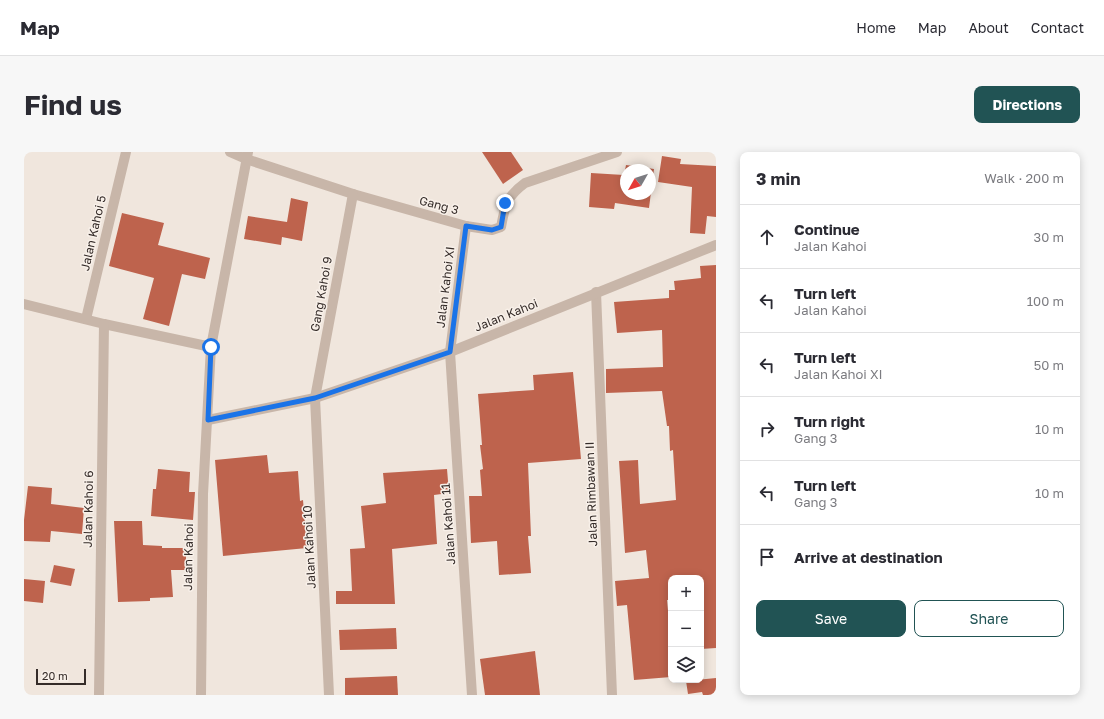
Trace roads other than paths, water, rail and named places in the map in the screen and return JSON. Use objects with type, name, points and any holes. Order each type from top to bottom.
[{"type":"street","name":"Jalan Kahoi 5","points":[[86,319],[126,152]]},
{"type":"street","name":"Gang 3","points":[[230,152],[247,156],[353,194],[466,226],[492,230],[501,227],[505,203],[514,191],[525,183],[617,152]]},
{"type":"street","name":"Jalan Kahoi","points":[[201,695],[203,494],[211,347],[247,156]]},
{"type":"street","name":"Gang Kahoi 9","points":[[315,398],[353,194]]},
{"type":"street","name":"Jalan Kahoi XI","points":[[450,352],[466,226]]},
{"type":"street","name":"Jalan Kahoi","points":[[208,420],[315,398],[450,352],[716,245]]},
{"type":"street","name":"Jalan Rimbawan II","points":[[596,292],[612,695]]},
{"type":"street","points":[[24,304],[104,324],[211,347]]},
{"type":"street","name":"Jalan Kahoi 6","points":[[99,695],[104,324]]},
{"type":"street","name":"Jalan Kahoi 11","points":[[450,352],[472,695]]},
{"type":"street","name":"Jalan Kahoi 10","points":[[315,398],[329,695]]}]
